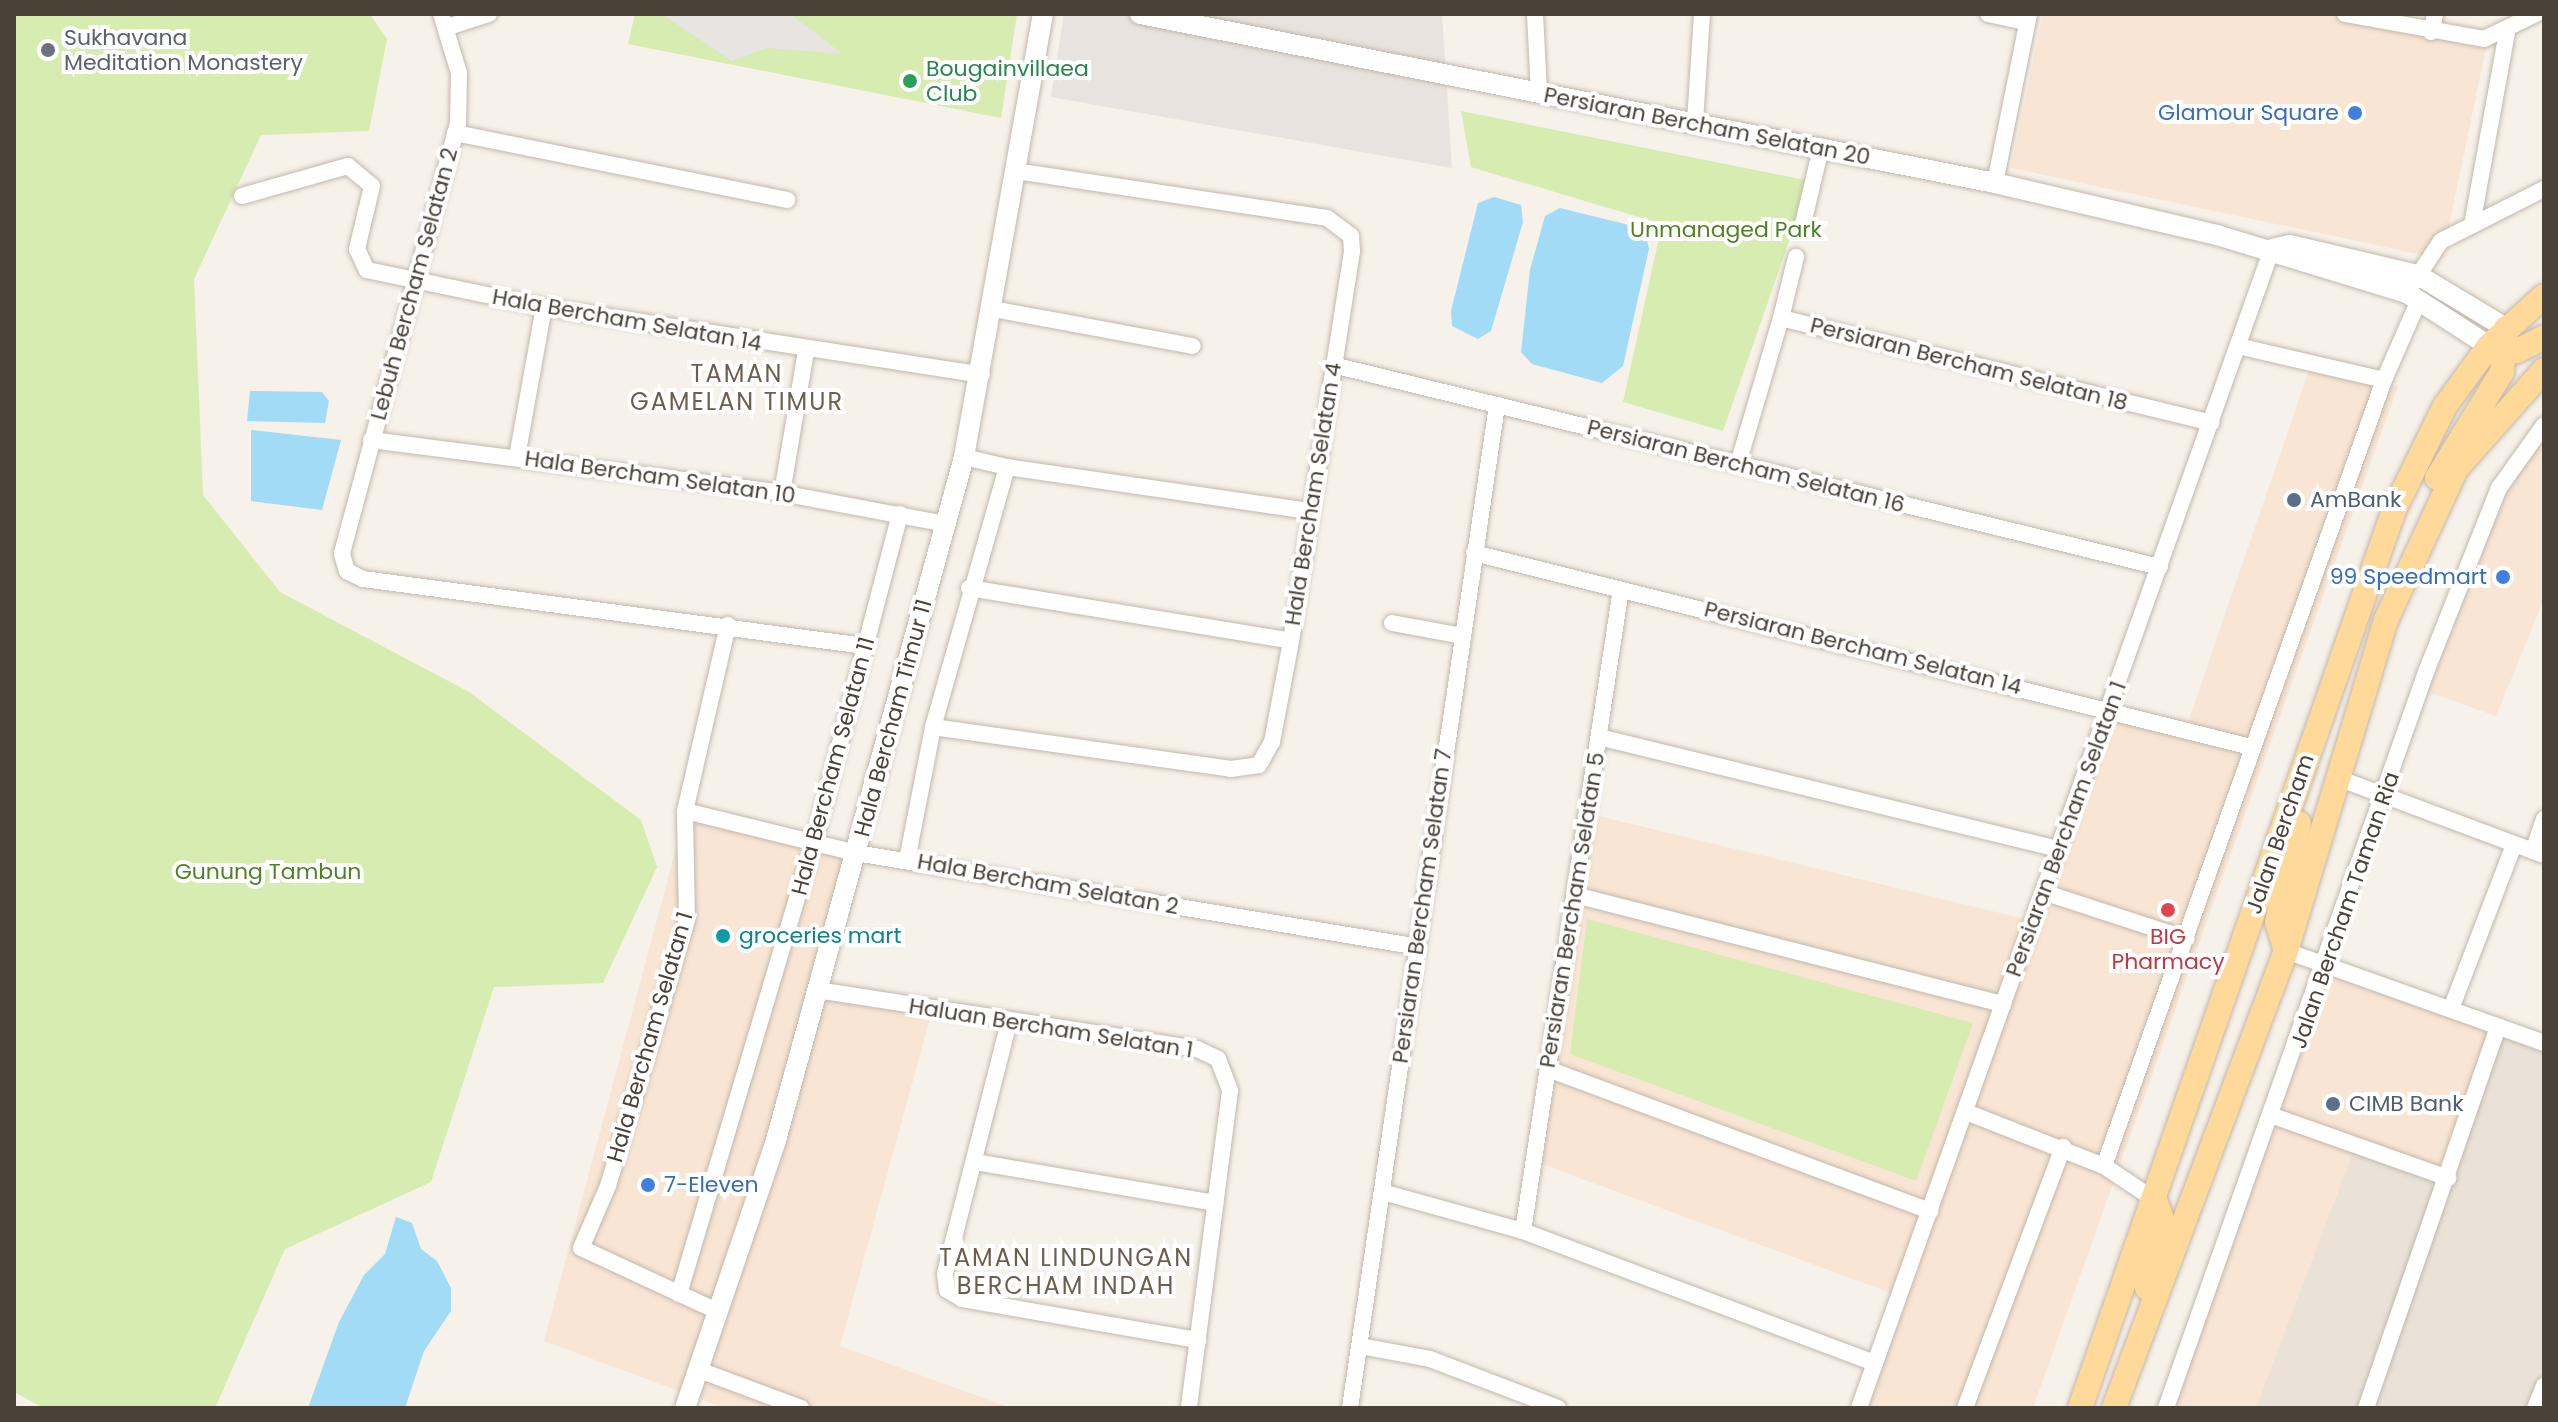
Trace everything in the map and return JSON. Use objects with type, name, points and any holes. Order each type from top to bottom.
[{"type":"main road","name":"Jalan Bercham","points":[[2080,1408],[2394,510],[2445,406],[2544,296]]},
{"type":"main road","points":[[2426,527],[2431,492],[2452,446],[2495,384],[2501,342],[2544,337]]},
{"type":"main road","name":"Jalan Bercham","points":[[2116,1404],[2286,951],[2335,777],[2426,527],[2456,469],[2544,370]]},
{"type":"main road","points":[[2286,951],[2277,922],[2307,795],[2305,764]]},
{"type":"main road","points":[[2116,1404],[2121,1360],[2164,1237],[2164,1215],[2155,1200]]},
{"type":"street","points":[[444,20],[489,14]]},
{"type":"street","name":"Hala Bercham Timur 11","points":[[685,1408],[719,1312],[817,990],[964,457],[982,375],[1043,14]]},
{"type":"street","name":"Persiaran Bercham Selatan 20","points":[[1140,14],[1995,183],[2272,249]]},
{"type":"street","points":[[1535,14],[1539,94]]},
{"type":"street","points":[[1695,122],[1702,14]]},
{"type":"street","points":[[1988,14],[2028,18],[1995,183]]},
{"type":"street","points":[[2345,14],[2470,38],[2507,32],[2536,14]]},
{"type":"street","points":[[2431,32],[2435,14]]},
{"type":"street","name":"Lebuh Bercham Selatan 2","points":[[444,20],[459,73],[455,133],[342,554],[347,571],[363,579],[728,625]]},
{"type":"street","points":[[2472,225],[2507,32]]},
{"type":"street","points":[[455,133],[787,200]]},
{"type":"street","points":[[1803,224],[1821,148]]},
{"type":"street","name":"Hala Bercham Selatan 4","points":[[933,727],[1247,770],[1268,755],[1291,641],[1308,511],[1352,251],[1342,224],[1015,171]]},
{"type":"street","name":"Hala Bercham Selatan 14","points":[[242,196],[309,172],[362,172],[373,202],[360,260],[367,270],[415,283],[544,307],[806,351],[982,375]]},
{"type":"street","points":[[2104,1166],[2384,380],[2418,275],[2432,249],[2544,189]]},
{"type":"street","points":[[2272,249],[2290,245],[2418,275],[2501,342]]},
{"type":"street","points":[[2272,249],[2288,262],[2413,296],[2501,342]]},
{"type":"street","name":"Persiaran Bercham Selatan 1","points":[[1859,1408],[2272,249]]},
{"type":"street","points":[[1781,318],[1796,257]]},
{"type":"street","points":[[517,457],[544,307]]},
{"type":"street","points":[[993,309],[1193,346]]},
{"type":"street","name":"Persiaran Bercham Selatan 18","points":[[1738,464],[1781,318],[2211,423]]},
{"type":"street","points":[[2238,346],[2384,380]]},
{"type":"street","points":[[782,493],[806,351]]},
{"type":"street","name":"Persiaran Bercham Selatan 16","points":[[1333,365],[2160,567]]},
{"type":"street","name":"Persiaran Bercham Selatan 7","points":[[1350,1408],[1386,1193],[1413,946],[1497,405]]},
{"type":"street","name":"Jalan Bercham Taman Ria","points":[[2166,1408],[2327,966],[2384,796],[2499,488],[2544,425]]},
{"type":"street","name":"Hala Bercham Selatan 10","points":[[371,440],[782,493],[946,524]]},
{"type":"street","points":[[964,457],[1308,511]]},
{"type":"street","points":[[907,860],[933,727],[969,588],[1013,467]]},
{"type":"street","name":"Hala Bercham Selatan 11","points":[[679,1294],[814,842],[900,514]]},
{"type":"street","name":"Persiaran Bercham Selatan 14","points":[[1474,553],[2109,707],[2251,747]]},
{"type":"street","points":[[969,588],[1291,641]]},
{"type":"street","name":"Persiaran Bercham Selatan 5","points":[[1523,1231],[1621,589]]},
{"type":"street","points":[[1392,623],[1462,636]]},
{"type":"street","points":[[728,625],[865,646]]},
{"type":"street","name":"Hala Bercham Selatan 1","points":[[719,1312],[581,1248],[608,1186],[687,920],[685,811],[728,625]]},
{"type":"street","points":[[1599,737],[2059,849]]},
{"type":"street","points":[[2335,777],[2538,853],[2544,819]]},
{"type":"street","name":"Hala Bercham Selatan 2","points":[[685,811],[856,853],[1413,946]]},
{"type":"street","points":[[2451,1009],[2514,845]]},
{"type":"street","points":[[2043,892],[2187,939]]},
{"type":"street","points":[[1575,895],[2003,1004]]},
{"type":"street","points":[[2286,951],[2544,1043]]},
{"type":"street","name":"Haluan Bercham Selatan 1","points":[[817,990],[1197,1049],[1218,1059],[1230,1091],[1189,1408]]},
{"type":"street","points":[[1009,1022],[945,1274],[954,1296],[1198,1340]]},
{"type":"street","points":[[2366,1408],[2498,1026]]},
{"type":"street","points":[[1548,1069],[1930,1211]]},
{"type":"street","points":[[1966,1112],[2063,1147],[2104,1166],[2155,1200]]},
{"type":"street","points":[[2273,1116],[2448,1178]]},
{"type":"street","points":[[1965,1408],[2063,1147]]},
{"type":"street","points":[[975,1162],[1216,1203]]},
{"type":"street","points":[[1386,1193],[1523,1231],[1875,1363]]},
{"type":"street","points":[[1360,1346],[1430,1359],[1558,1408]]},
{"type":"street","points":[[699,1370],[801,1408]]},
{"type":"street","points":[[2535,1408],[2544,1386]]},
{"type":"shaded area","points":[[661,14],[790,14],[843,54],[767,48],[732,61]]},
{"type":"shaded area","points":[[1064,14],[1442,14],[1452,168],[1051,97]]},
{"type":"shaded area","points":[[2043,14],[2351,14],[2487,43],[2442,259],[2011,168]]},
{"type":"shaded area","points":[[2309,370],[2398,386],[2033,1408],[1857,1408],[1899,1296],[1531,1160],[1582,812],[2029,920],[2115,712],[2184,734]]},
{"type":"shaded area","points":[[2544,424],[2544,599],[2496,716],[2420,689],[2499,489]]},
{"type":"shaded area","points":[[685,815],[853,853],[817,990],[932,1011],[840,1346],[1011,1408],[725,1408],[544,1341]]},
{"type":"shaded area","points":[[2327,966],[2544,1053],[2544,1408],[2163,1408]]},
{"type":"shaded area","points":[[2317,969],[2496,1035],[2442,1179],[2354,1150],[2256,1408],[2158,1408]]},
{"type":"green space","name":"Gunung Tambun","points":[[14,14],[370,14],[387,39],[369,131],[261,135],[194,279],[203,495],[280,592],[469,692],[641,820],[657,867],[603,983],[494,987],[431,1182],[285,1249],[215,1408],[44,1408],[14,1392]]},
{"type":"green space","name":"Bougainvillaea Club","points":[[635,14],[1017,14],[1001,118],[628,44]]},
{"type":"green space","name":"Unmanaged Park","points":[[1461,111],[1810,181],[1723,431],[1623,402],[1662,224],[1471,167]]},
{"type":"green space","points":[[1587,919],[1973,1023],[1916,1181],[1570,1054]]},
{"type":"water","points":[[1494,197],[1521,205],[1523,222],[1491,331],[1478,339],[1452,326],[1451,311],[1478,203]]},
{"type":"water","points":[[1560,208],[1645,229],[1649,249],[1623,366],[1602,383],[1532,364],[1521,352],[1530,270],[1545,216]]},
{"type":"water","points":[[250,391],[322,392],[329,401],[325,423],[247,421]]},
{"type":"water","points":[[251,430],[341,440],[322,510],[251,501]]},
{"type":"water","points":[[396,1217],[412,1223],[421,1249],[437,1261],[451,1288],[451,1311],[424,1351],[405,1408],[308,1408],[339,1322],[364,1275],[385,1254]]},
{"type":"place","name":"Sukhavana Meditation Monastery","points":[[48,50]]},
{"type":"place","name":"Bougainvillaea Club","points":[[910,81]]},
{"type":"place","name":"Glamour Square","points":[[2355,113]]},
{"type":"place","name":"AmBank","points":[[2294,500]]},
{"type":"place","name":"99 Speedmart","points":[[2503,577]]},
{"type":"place","name":"BIG Pharmacy","points":[[2168,910]]},
{"type":"place","name":"groceries mart","points":[[723,936]]},
{"type":"place","name":"CIMB Bank","points":[[2333,1104]]},
{"type":"place","name":"7-Eleven","points":[[648,1185]]},
{"type":"district","name":"TAMAN GAMELAN TIMUR","points":[[737,388]]},
{"type":"district","name":"TAMAN LINDUNGAN BERCHAM INDAH","points":[[1066,1272]]}]
